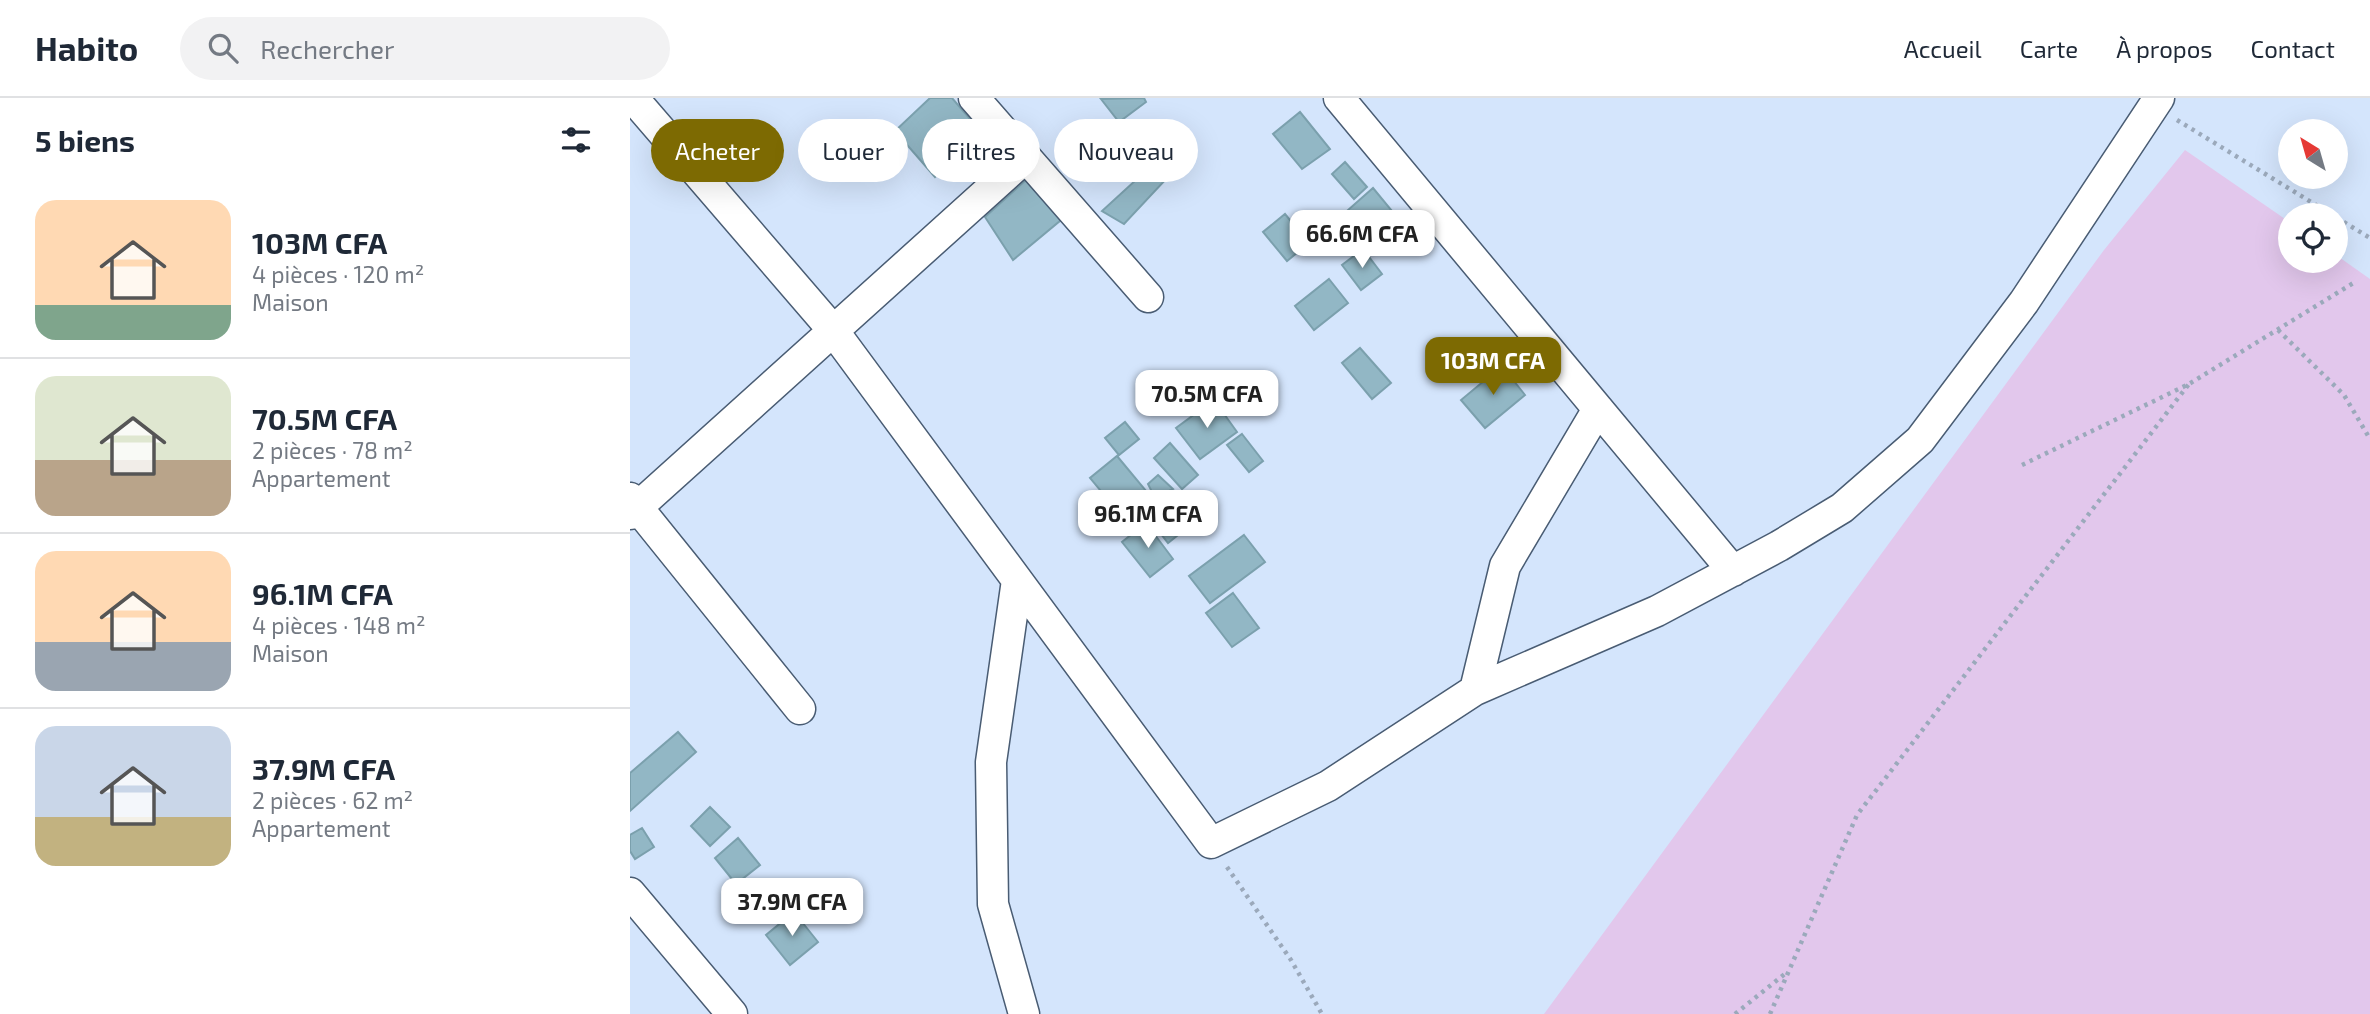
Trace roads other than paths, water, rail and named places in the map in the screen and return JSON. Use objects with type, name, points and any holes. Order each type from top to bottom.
[{"type":"street","points":[[633,98],[832,329],[1211,843],[1328,786],[1475,690],[1657,611],[1842,508],[1920,440],[2024,302],[2156,102]]},
{"type":"street","points":[[974,98],[993,119]]},
{"type":"street","points":[[1339,98],[1733,571]]},
{"type":"street","points":[[1040,173],[1148,297]]},
{"type":"street","points":[[800,709],[633,507],[998,182]]},
{"type":"street","points":[[1475,690],[1506,566],[1598,409]]},
{"type":"street","points":[[1017,580],[991,762],[993,905],[1024,1014]]},
{"type":"street","points":[[630,893],[732,1014]]}]
